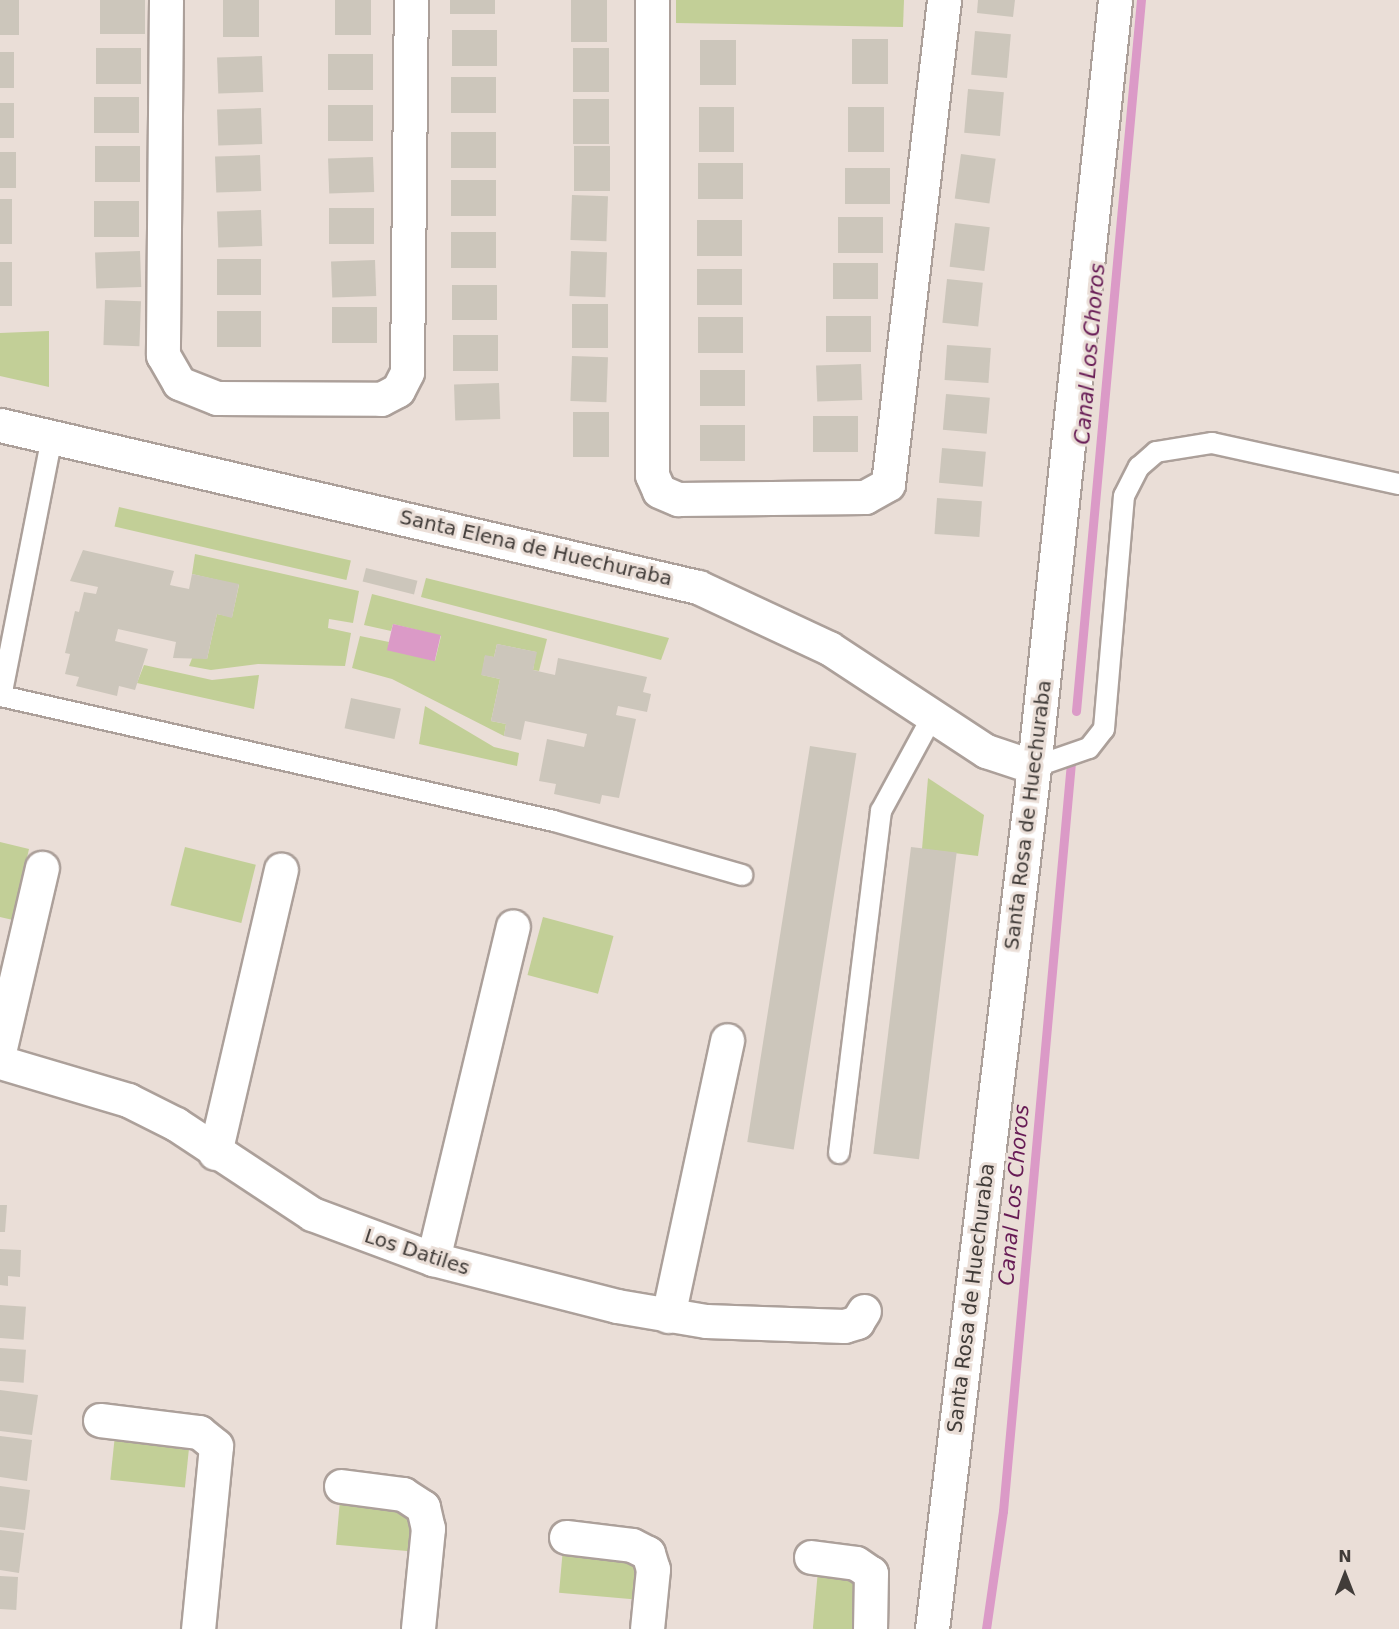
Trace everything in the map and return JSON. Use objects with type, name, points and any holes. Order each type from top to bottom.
[{"type":"street","points":[[166,0],[163,355],[179,383],[217,398],[381,399],[398,390],[407,372],[411,0]]},
{"type":"street","points":[[652,0],[652,475],[658,491],[678,499],[865,497],[888,484],[944,0]]},
{"type":"street","name":"Santa Rosa de Huechuraba","points":[[932,1629],[1034,767],[1115,0]]},
{"type":"street","name":"Santa Elena de Huechuraba","points":[[0,425],[698,587],[828,648],[986,751],[1034,767]]},
{"type":"street","points":[[0,1048],[42,868]]},
{"type":"street","points":[[215,1153],[281,870]]},
{"type":"street","points":[[433,1258],[513,927]]},
{"type":"street","points":[[668,1316],[727,1040]]},
{"type":"street","name":"Los Datiles","points":[[0,1062],[128,1100],[176,1124],[215,1153],[312,1214],[433,1258],[668,1316],[844,1326],[857,1322],[864,1311]]},
{"type":"street","points":[[100,1420],[199,1432],[216,1446],[198,1629]]},
{"type":"street","points":[[341,1486],[403,1494],[423,1507],[428,1528],[418,1629]]},
{"type":"street","points":[[566,1537],[632,1545],[648,1552],[653,1569],[647,1629]]},
{"type":"street","points":[[811,1557],[856,1563],[871,1573],[870,1629]]},
{"type":"lane","points":[[52,437],[1,696],[554,821],[742,875]]},
{"type":"lane","points":[[1034,767],[1089,748],[1104,729],[1124,496],[1139,467],[1156,452],[1212,443],[1399,484]]},
{"type":"lane","points":[[839,1153],[881,811],[932,717]]},
{"type":"green space","points":[[676,0],[904,0],[903,27],[676,23]]},
{"type":"green space","points":[[49,331],[49,387],[0,376],[0,333]]},
{"type":"green space","points":[[119,507],[351,561],[346,580],[115,526]]},
{"type":"green space","points":[[195,554],[359,591],[353,623],[329,619],[328,628],[351,633],[345,666],[258,664],[211,670],[189,666],[193,656],[207,659],[217,614],[232,617],[239,585],[192,574]]},
{"type":"green space","points":[[426,578],[669,638],[661,660],[421,597]]},
{"type":"green space","points":[[372,594],[547,639],[539,671],[533,670],[536,652],[497,644],[494,657],[485,656],[482,675],[500,679],[491,721],[506,724],[504,736],[392,679],[352,668],[360,636],[389,642],[388,649],[435,661],[441,636],[393,624],[391,631],[364,625]]},
{"type":"green space","points":[[144,665],[212,680],[259,675],[254,709],[137,683]]},
{"type":"green space","points":[[425,706],[494,747],[519,753],[517,766],[419,744]]},
{"type":"green space","points":[[928,778],[984,815],[978,856],[922,849]]},
{"type":"green space","points":[[0,842],[29,849],[13,920],[0,917]]},
{"type":"green space","points":[[185,847],[256,865],[241,923],[170,905]]},
{"type":"green space","points":[[543,917],[614,936],[598,994],[527,975]]},
{"type":"green space","points":[[115,1435],[190,1443],[185,1488],[110,1480]]},
{"type":"green space","points":[[340,1500],[414,1506],[410,1551],[336,1545]]},
{"type":"green space","points":[[563,1548],[637,1554],[633,1599],[559,1593]]},
{"type":"green space","points":[[818,1570],[863,1574],[858,1629],[813,1629]]},
{"type":"shaded area","points":[[393,624],[441,635],[435,661],[387,650]]},
{"type":"building","points":[[0,0],[19,0],[19,35],[0,35]]},
{"type":"building","points":[[100,0],[145,0],[145,34],[100,34]]},
{"type":"building","points":[[223,0],[259,0],[259,37],[223,37]]},
{"type":"building","points":[[335,0],[371,0],[371,35],[335,35]]},
{"type":"building","points":[[450,0],[495,0],[495,14],[450,14]]},
{"type":"building","points":[[571,0],[607,0],[607,42],[571,42]]},
{"type":"building","points":[[978,0],[1015,0],[1013,17],[977,13]]},
{"type":"building","points":[[452,30],[497,30],[497,66],[452,66]]},
{"type":"building","points":[[975,31],[1011,34],[1007,78],[971,75]]},
{"type":"building","points":[[852,39],[888,39],[888,84],[852,84]]},
{"type":"building","points":[[700,40],[736,40],[736,85],[700,85]]},
{"type":"building","points":[[96,48],[141,48],[141,84],[96,84]]},
{"type":"building","points":[[573,48],[609,48],[609,92],[573,92]]},
{"type":"building","points":[[0,52],[14,52],[14,88],[0,88]]},
{"type":"building","points":[[328,54],[373,54],[373,90],[328,90]]},
{"type":"building","points":[[262,56],[263,92],[218,94],[217,58]]},
{"type":"building","points":[[451,77],[496,77],[496,113],[451,113]]},
{"type":"building","points":[[968,89],[1004,92],[1000,136],[964,133]]},
{"type":"building","points":[[94,97],[139,97],[139,133],[94,133]]},
{"type":"building","points":[[573,99],[609,99],[609,144],[573,144]]},
{"type":"building","points":[[0,103],[14,103],[14,138],[0,138]]},
{"type":"building","points":[[328,105],[373,105],[373,141],[328,141]]},
{"type":"building","points":[[699,107],[734,107],[734,152],[699,152]]},
{"type":"building","points":[[848,107],[884,107],[884,152],[848,152]]},
{"type":"building","points":[[261,108],[262,144],[218,146],[217,110]]},
{"type":"building","points":[[451,132],[496,132],[496,168],[451,168]]},
{"type":"building","points":[[95,146],[140,146],[140,182],[95,182]]},
{"type":"building","points":[[574,146],[610,146],[610,191],[574,191]]},
{"type":"building","points":[[0,152],[16,152],[16,188],[0,188]]},
{"type":"building","points":[[961,154],[996,159],[989,203],[955,199]]},
{"type":"building","points":[[260,155],[261,191],[216,193],[215,157]]},
{"type":"building","points":[[373,157],[374,192],[329,194],[328,159]]},
{"type":"building","points":[[698,163],[743,163],[743,199],[698,199]]},
{"type":"building","points":[[845,168],[890,168],[890,204],[845,204]]},
{"type":"building","points":[[451,180],[496,180],[496,216],[451,216]]},
{"type":"building","points":[[572,195],[608,196],[606,241],[570,240]]},
{"type":"building","points":[[0,199],[12,199],[12,244],[0,244]]},
{"type":"building","points":[[94,201],[139,201],[139,237],[94,237]]},
{"type":"building","points":[[329,208],[374,208],[374,244],[329,244]]},
{"type":"building","points":[[261,210],[262,246],[218,248],[217,212]]},
{"type":"building","points":[[838,217],[883,217],[883,253],[838,253]]},
{"type":"building","points":[[697,220],[742,220],[742,256],[697,256]]},
{"type":"building","points":[[955,223],[990,227],[984,271],[950,267]]},
{"type":"building","points":[[451,232],[496,232],[496,268],[451,268]]},
{"type":"building","points":[[140,251],[141,287],[96,289],[95,253]]},
{"type":"building","points":[[571,251],[607,252],[605,297],[569,296]]},
{"type":"building","points":[[217,259],[261,259],[261,295],[217,295]]},
{"type":"building","points":[[375,260],[376,296],[332,298],[331,262]]},
{"type":"building","points":[[0,262],[12,262],[12,306],[0,306]]},
{"type":"building","points":[[833,263],[878,263],[878,299],[833,299]]},
{"type":"building","points":[[697,269],[742,269],[742,305],[697,305]]},
{"type":"building","points":[[947,279],[983,283],[978,327],[942,323]]},
{"type":"building","points":[[452,285],[497,285],[497,320],[452,320]]},
{"type":"building","points":[[105,300],[141,301],[139,346],[103,345]]},
{"type":"building","points":[[572,304],[608,304],[608,348],[572,348]]},
{"type":"building","points":[[332,307],[377,307],[377,343],[332,343]]},
{"type":"building","points":[[217,311],[261,311],[261,347],[217,347]]},
{"type":"building","points":[[826,316],[871,316],[871,352],[826,352]]},
{"type":"building","points":[[698,317],[743,317],[743,353],[698,353]]},
{"type":"building","points":[[453,335],[498,335],[498,371],[453,371]]},
{"type":"building","points":[[947,345],[991,348],[988,383],[945,380]]},
{"type":"building","points":[[572,356],[608,357],[606,402],[570,401]]},
{"type":"building","points":[[861,364],[862,400],[817,402],[816,366]]},
{"type":"building","points":[[700,370],[745,370],[745,406],[700,406]]},
{"type":"building","points":[[499,383],[500,419],[455,421],[454,385]]},
{"type":"building","points":[[946,394],[990,398],[987,434],[943,430]]},
{"type":"building","points":[[573,412],[609,412],[609,457],[573,457]]},
{"type":"building","points":[[813,416],[858,416],[858,452],[813,452]]},
{"type":"building","points":[[700,425],[745,425],[745,461],[700,461]]},
{"type":"building","points":[[942,448],[986,452],[983,487],[939,483]]},
{"type":"building","points":[[937,498],[982,501],[979,537],[934,534]]},
{"type":"building","points":[[83,550],[174,571],[170,585],[179,587],[189,589],[192,574],[239,584],[232,618],[217,614],[207,659],[173,658],[176,642],[118,629],[115,641],[148,649],[135,690],[119,686],[117,696],[76,686],[79,677],[65,674],[70,654],[65,653],[75,611],[79,612],[84,592],[96,594],[98,587],[70,581]]},
{"type":"building","points":[[366,568],[417,581],[414,594],[363,582]]},
{"type":"building","points":[[497,644],[537,652],[533,670],[555,675],[558,658],[647,677],[643,692],[651,694],[647,712],[618,706],[616,715],[636,719],[619,798],[602,795],[600,804],[554,794],[556,784],[539,781],[547,739],[584,747],[587,734],[525,721],[521,740],[504,736],[506,724],[491,721],[500,679],[481,675],[485,655],[494,657]]},
{"type":"building","points":[[351,698],[401,709],[394,739],[345,728]]},
{"type":"building","points":[[810,746],[856,753],[794,1149],[747,1142]]},
{"type":"building","points":[[911,847],[957,853],[919,1159],[873,1154]]},
{"type":"building","points":[[0,1205],[7,1205],[5,1232],[0,1232]]},
{"type":"building","points":[[0,1249],[21,1250],[20,1277],[8,1276],[8,1286],[0,1285]]},
{"type":"building","points":[[0,1305],[26,1307],[24,1340],[0,1338]]},
{"type":"building","points":[[0,1348],[26,1350],[24,1383],[0,1381]]},
{"type":"building","points":[[0,1390],[38,1395],[32,1435],[0,1431]]},
{"type":"building","points":[[0,1436],[32,1440],[27,1481],[0,1477]]},
{"type":"building","points":[[0,1486],[30,1490],[25,1530],[0,1527]]},
{"type":"building","points":[[0,1530],[24,1533],[19,1573],[0,1570]]},
{"type":"building","points":[[0,1576],[18,1577],[16,1610],[0,1609]]},
{"type":"waterway","name":"Canal Los Choros","points":[[1076,711],[1141,0]]},
{"type":"waterway","name":"Canal Los Choros","points":[[986,1629],[1003,1511],[1071,763]]}]
